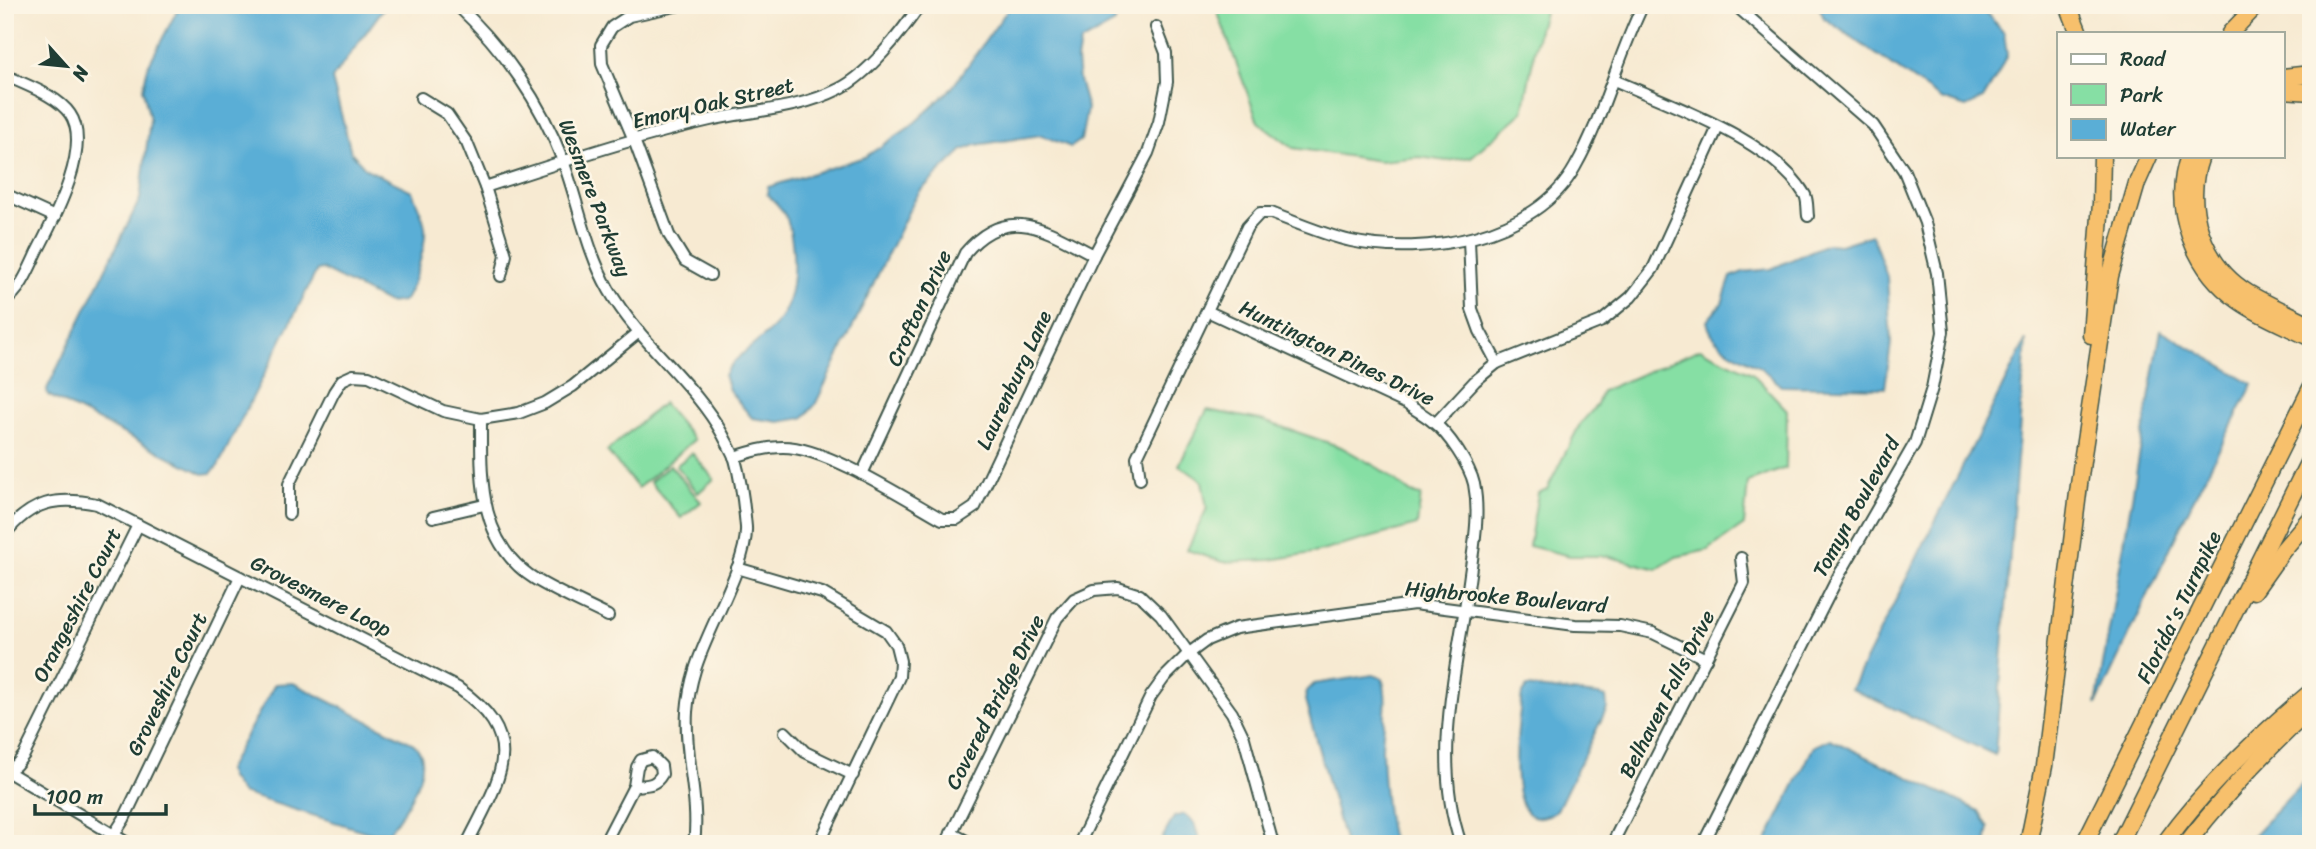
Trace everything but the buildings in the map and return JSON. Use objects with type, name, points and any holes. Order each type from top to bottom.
[{"type":"highway","points":[[2068,5],[2079,32]]},
{"type":"highway","points":[[2231,32],[2257,5]]},
{"type":"highway","points":[[2284,77],[2311,74]]},
{"type":"highway","points":[[2284,90],[2311,92]]},
{"type":"highway","points":[[2028,844],[2044,766],[2104,272],[2102,158]]},
{"type":"highway","points":[[2104,272],[2148,158]]},
{"type":"highway","points":[[2189,158],[2183,186],[2183,210],[2195,250],[2210,274],[2240,302],[2309,333]]},
{"type":"highway","points":[[2201,158],[2194,189],[2195,211],[2206,247],[2219,267],[2246,292],[2309,333]]},
{"type":"highway","name":"Florida's Turnpike","points":[[2084,844],[2311,388]]},
{"type":"highway","points":[[2119,844],[2311,457]]},
{"type":"highway","points":[[2226,630],[2283,550],[2311,517]]},
{"type":"highway","points":[[2164,844],[2215,781],[2311,692]]},
{"type":"highway","points":[[2186,844],[2261,757],[2311,709]]},
{"type":"street","points":[[680,5],[629,16],[611,27],[601,45],[602,64],[669,235],[685,261],[710,275]]},
{"type":"street","name":"Emory Oak Street","points":[[485,187],[563,161],[712,119],[798,106],[842,88],[869,66],[905,27],[920,5]]},
{"type":"street","points":[[1140,479],[1137,457],[1247,227],[1259,213],[1271,213],[1351,241],[1403,247],[1469,240],[1524,218],[1554,196],[1575,169],[1614,80],[1630,30],[1643,5]]},
{"type":"street","name":"Tomyn Boulevard","points":[[1701,844],[1783,691],[1838,578],[1915,443],[1932,388],[1943,332],[1937,273],[1926,223],[1904,171],[1872,125],[1735,5]]},
{"type":"street","name":"Wesmere Parkway","points":[[458,6],[492,42],[523,81],[546,123],[563,161],[590,251],[610,291],[639,332],[688,384],[712,417],[734,457],[746,531],[737,568],[695,670],[687,713],[695,796],[694,844]]},
{"type":"street","name":"Laurenburg Lane","points":[[734,457],[774,448],[807,450],[862,474],[942,519],[957,519],[975,507],[1094,256],[1148,153],[1159,121],[1167,82],[1166,53],[1156,27]]},
{"type":"street","points":[[5,75],[53,100],[70,113],[77,130],[66,192],[22,282],[5,301]]},
{"type":"street","points":[[1614,80],[1752,144],[1785,172],[1806,197],[1808,216]]},
{"type":"street","points":[[421,98],[447,114],[467,144],[485,187],[506,256],[501,276]]},
{"type":"street","points":[[1436,423],[1475,381],[1497,363],[1602,321],[1631,297],[1653,269],[1718,127]]},
{"type":"street","points":[[5,194],[55,218]]},
{"type":"street","name":"Crofton Drive","points":[[862,474],[965,253],[978,237],[1000,226],[1022,223],[1040,228],[1094,256]]},
{"type":"street","points":[[1469,240],[1472,309],[1497,363]]},
{"type":"street","name":"Huntington Pines Drive","points":[[1207,311],[1406,404],[1436,423],[1459,452],[1474,482],[1478,520],[1447,721],[1448,782],[1461,844]]},
{"type":"street","points":[[289,514],[289,484],[342,380],[353,375],[369,376],[443,411],[481,419],[519,413],[545,403],[573,386],[639,332]]},
{"type":"street","points":[[481,419],[484,505],[494,532],[509,554],[534,578],[608,616]]},
{"type":"street","name":"Grovesmere Loop","points":[[5,534],[17,519],[34,507],[55,501],[77,500],[97,504],[458,688],[477,701],[492,719],[501,736],[503,760],[496,787],[467,844]]},
{"type":"street","points":[[433,517],[484,505]]},
{"type":"street","name":"Orangeshire Court","points":[[6,771],[16,765],[24,755],[138,525]]},
{"type":"street","name":"Belhaven Falls Drive","points":[[1612,844],[1744,583],[1741,558]]},
{"type":"street","points":[[737,568],[822,593],[886,631],[896,645],[900,661],[899,677],[819,844]]},
{"type":"street","name":"Groveshire Court","points":[[111,840],[124,819],[240,577]]},
{"type":"street","name":"Covered Bridge Drive","points":[[948,838],[1057,618],[1074,599],[1094,590],[1118,588],[1140,595],[1161,615],[1232,713],[1244,738],[1273,844]]},
{"type":"street","name":"Highbrooke Boulevard","points":[[1079,844],[1151,696],[1164,678],[1207,640],[1236,628],[1414,604],[1575,625],[1620,626],[1653,633],[1706,659]]},
{"type":"street","points":[[785,732],[805,752],[853,775]]},
{"type":"street","points":[[6,771],[111,840],[129,844]]},
{"type":"street","points":[[604,844],[634,786]]},
{"type":"street","points":[[948,838],[972,844]]},
{"type":"green space","points":[[1215,5],[1546,5],[1523,112],[1471,157],[1447,161],[1419,157],[1380,161],[1293,148],[1258,122]]},
{"type":"green space","points":[[1700,349],[1752,373],[1787,410],[1786,468],[1748,482],[1744,525],[1708,550],[1676,557],[1657,569],[1606,556],[1570,556],[1529,546],[1538,493],[1547,489],[1580,424],[1597,405],[1602,391]]},
{"type":"green space","points":[[663,403],[694,440],[638,488],[607,451]]},
{"type":"green space","points":[[1207,410],[1261,420],[1341,447],[1380,469],[1411,493],[1421,495],[1417,525],[1318,552],[1270,560],[1223,562],[1187,550],[1207,508],[1202,481],[1179,465]]},
{"type":"green space","points":[[692,453],[714,479],[698,493],[676,466]]},
{"type":"green space","points":[[670,465],[701,502],[681,518],[650,482]]},
{"type":"water","points":[[180,5],[386,5],[332,79],[351,152],[366,169],[412,191],[425,228],[419,266],[404,301],[388,303],[322,269],[317,270],[218,466],[211,473],[203,474],[48,395],[47,389],[140,199],[150,120],[143,89],[148,66]]},
{"type":"water","points":[[1011,5],[1117,5],[1115,23],[1080,43],[1077,60],[1079,80],[1087,109],[1081,140],[1071,147],[1041,135],[976,145],[963,150],[920,191],[912,204],[815,405],[803,418],[779,422],[752,418],[729,390],[724,375],[736,360],[774,327],[790,296],[793,257],[790,231],[781,209],[767,194],[768,187],[865,157],[911,126],[951,89]]},
{"type":"water","points":[[1820,5],[1979,5],[2004,33],[2007,55],[1983,99],[1966,107],[1941,99],[1824,18]]},
{"type":"water","points":[[1872,235],[1887,277],[1891,343],[1885,388],[1781,386],[1762,369],[1727,349],[1714,338],[1707,321],[1722,303],[1731,277],[1743,272],[1771,269],[1827,244],[1840,245]]},
{"type":"water","points":[[2161,330],[2253,384],[2191,504],[2096,705]]},
{"type":"water","points":[[2026,340],[1995,755],[1851,689]]},
{"type":"water","points":[[1373,675],[1382,678],[1384,687],[1383,773],[1393,844],[1345,844],[1305,700],[1307,691],[1314,684]]},
{"type":"water","points":[[293,683],[414,744],[419,751],[422,759],[420,777],[406,807],[389,832],[370,833],[241,793],[230,778],[227,770],[275,684]]},
{"type":"water","points":[[1527,687],[1606,697],[1607,708],[1557,810],[1539,817],[1527,812],[1520,797],[1517,775],[1520,707],[1522,694]]},
{"type":"water","points":[[1830,739],[1979,811],[1989,828],[1986,844],[1765,844],[1814,746]]},
{"type":"water","points":[[2311,774],[2311,844],[2245,844]]},
{"type":"water","points":[[1184,814],[1194,823],[1201,844],[1159,844],[1174,817]]}]
